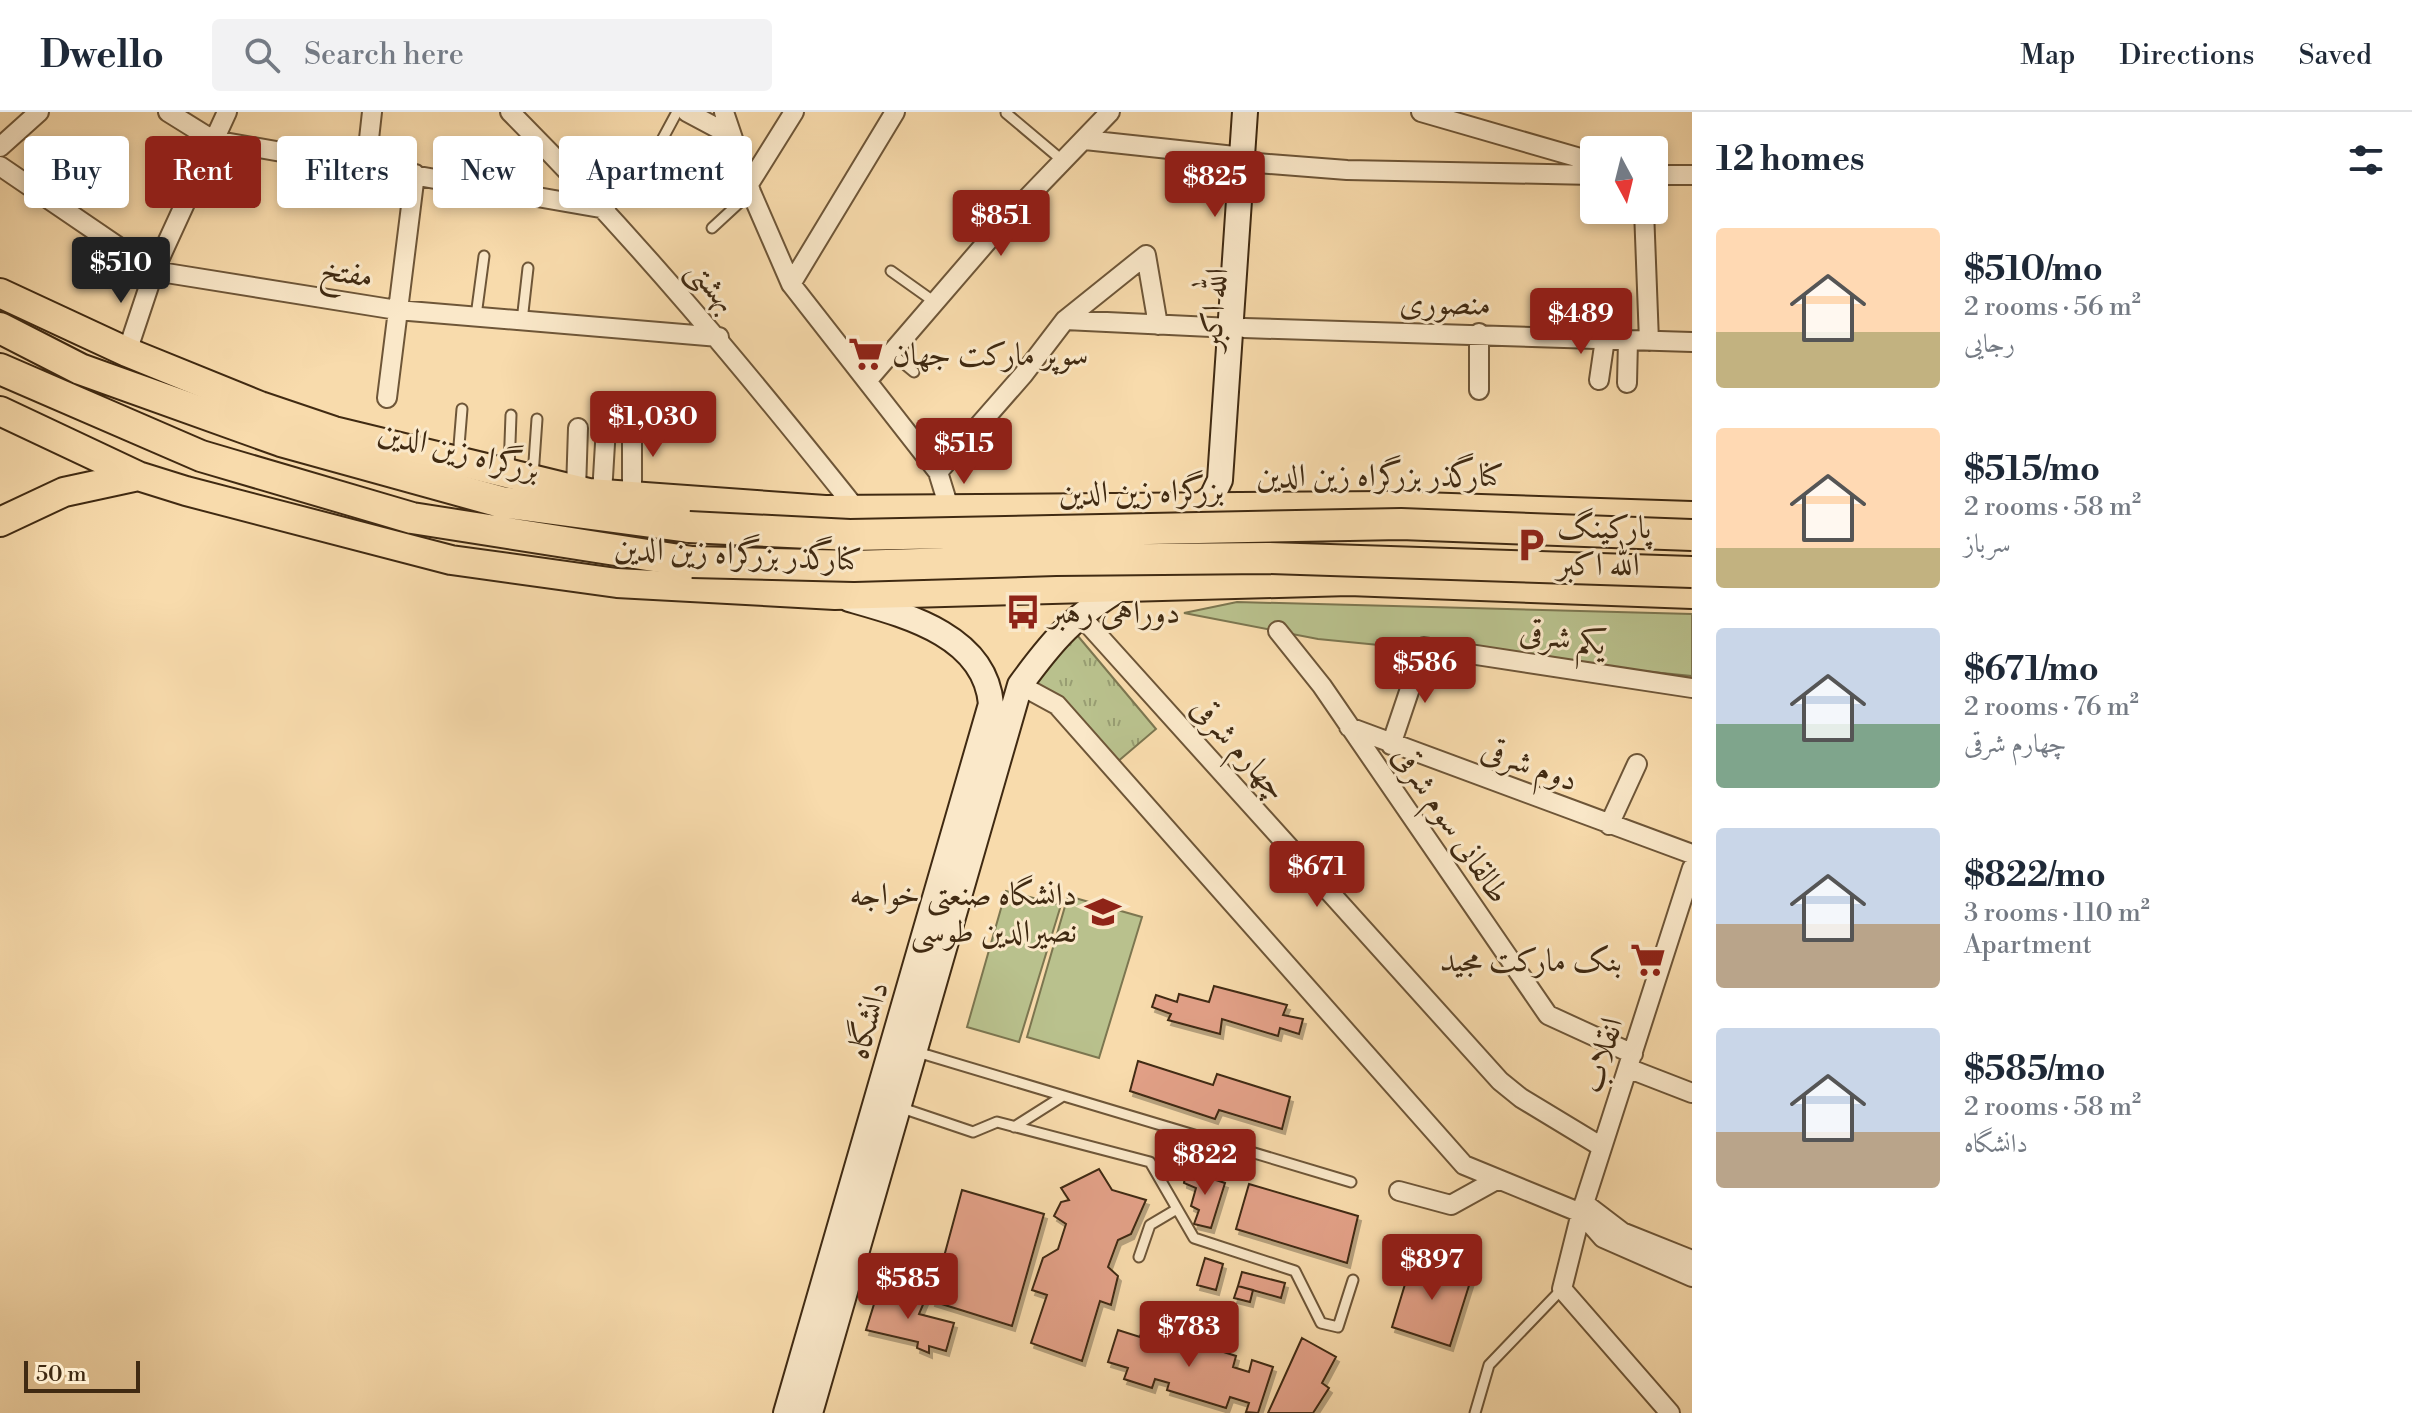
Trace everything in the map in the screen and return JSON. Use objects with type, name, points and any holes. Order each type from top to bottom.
[{"type":"highway","name":"بزرگراه زین الدین","points":[[0,328],[80,369],[173,405],[356,462],[501,502],[689,527],[850,535],[1401,524],[1692,535]]},
{"type":"highway","name":"بزرگراه زین الدین","points":[[0,369],[201,456],[412,518],[692,562],[865,566],[1268,558],[1692,572]]},
{"type":"main road","points":[[1245,112],[1250,160]]},
{"type":"main road","name":"الله اکبر","points":[[1245,508],[1233,490],[1231,480],[1250,160],[1260,112]]},
{"type":"main road","name":"کنارگذر بزرگراه زین الدین","points":[[0,293],[127,352],[304,421],[589,492],[857,510],[1391,506],[1692,516]]},
{"type":"main road","points":[[49,317],[240,415],[356,462]]},
{"type":"main road","points":[[1196,509],[1212,497],[1220,480],[1238,328]]},
{"type":"main road","name":"کنارگذر بزرگراه زین الدین","points":[[0,411],[138,476],[451,560],[617,583],[835,595],[1124,586],[1392,583],[1692,594]]},
{"type":"main road","points":[[0,522],[64,492],[138,476]]},
{"type":"main road","points":[[1391,506],[1426,520],[1437,541],[1436,555],[1429,567],[1392,583]]},
{"type":"main road","points":[[928,593],[878,573],[871,562],[870,542],[882,524],[950,511]]},
{"type":"main road","name":"دانشگاه","points":[[786,1413],[895,1078],[944,908],[1020,685],[1047,647],[1079,614],[1124,586]]},
{"type":"main road","name":"دانشگاه","points":[[810,1413],[898,1107],[895,1078],[914,1051],[991,704],[984,670],[932,626],[835,595]]},
{"type":"street","points":[[168,112],[207,136]]},
{"type":"street","points":[[215,136],[227,112]]},
{"type":"street","points":[[369,136],[372,112]]},
{"type":"street","name":"بهشتی","points":[[510,112],[606,209],[719,337],[857,510]]},
{"type":"street","points":[[724,112],[732,136]]},
{"type":"street","points":[[752,185],[794,112]]},
{"type":"street","points":[[791,284],[895,112]]},
{"type":"street","points":[[867,381],[1004,222],[1110,112]]},
{"type":"street","points":[[1421,112],[1580,158]]},
{"type":"street","points":[[696,114],[729,136]]},
{"type":"street","points":[[0,147],[25,116]]},
{"type":"street","points":[[1085,140],[1347,170],[1580,175]]},
{"type":"street","name":"مفتخ","points":[[0,166],[154,271],[397,310],[719,337]]},
{"type":"street","points":[[417,174],[606,209]]},
{"type":"street","points":[[1668,175],[1692,175]]},
{"type":"street","points":[[752,193],[791,284],[938,472],[950,511]]},
{"type":"street","points":[[127,352],[154,271],[182,208]]},
{"type":"street","points":[[387,398],[410,208]]},
{"type":"street","points":[[1645,224],[1649,341]]},
{"type":"street","points":[[938,472],[1023,375],[1065,320],[1146,255],[1158,325]]},
{"type":"street","name":"منصوری","points":[[1065,320],[1692,342]]},
{"type":"street","points":[[1479,333],[1479,390]]},
{"type":"street","points":[[1599,380],[1605,339]]},
{"type":"street","points":[[1627,383],[1628,340]]},
{"type":"street","points":[[632,423],[632,495]]},
{"type":"street","points":[[589,492],[606,427]]},
{"type":"street","points":[[578,428],[589,492]]},
{"type":"street","name":"چهارم شرقی","points":[[1079,614],[1500,1081],[1510,1091],[1602,1147]]},
{"type":"street","name":"طالقانی سوم شرقی","points":[[1278,631],[1349,727],[1548,1015],[1692,1093]]},
{"type":"street","name":"یکم شرقی","points":[[1391,745],[1424,647],[1692,688]]},
{"type":"street","points":[[1020,685],[1057,705],[1464,1165],[1583,1208],[1622,1232],[1692,1260]]},
{"type":"street","name":"دوم شرقی","points":[[1349,727],[1692,854]]},
{"type":"street","points":[[1609,825],[1637,764]]},
{"type":"street","name":"انقلاب","points":[[1562,1289],[1602,1147],[1683,927],[1692,868]]},
{"type":"street","points":[[1399,1191],[1451,1205],[1498,1179]]},
{"type":"street","points":[[1583,1208],[1603,1238],[1692,1277]]},
{"type":"street","points":[[1562,1289],[1670,1413]]},
{"type":"lane","points":[[664,136],[677,112]]},
{"type":"lane","points":[[1006,113],[1063,161]]},
{"type":"lane","points":[[965,199],[1004,222]]},
{"type":"lane","points":[[712,228],[731,208]]},
{"type":"lane","points":[[476,317],[484,256]]},
{"type":"lane","points":[[522,321],[528,268]]},
{"type":"lane","points":[[891,271],[936,303]]},
{"type":"lane","points":[[891,353],[914,372]]},
{"type":"lane","points":[[458,461],[462,409]]},
{"type":"lane","points":[[511,415],[521,476]]},
{"type":"lane","points":[[521,476],[537,419]]},
{"type":"lane","points":[[914,1051],[1351,1182]]},
{"type":"lane","points":[[1014,1127],[1063,1096]]},
{"type":"lane","points":[[898,1107],[973,1132],[997,1122],[1150,1162],[1194,1238],[1295,1271],[1321,1323],[1338,1327],[1353,1280]]},
{"type":"lane","points":[[1139,1257],[1150,1225],[1177,1209]]},
{"type":"lane","points":[[1475,1413],[1489,1365],[1562,1289]]},
{"type":"green space","points":[[1237,602],[1692,614],[1692,676],[1318,639],[1184,613]]},
{"type":"green space","points":[[1072,629],[1156,729],[1116,763],[1029,681]]},
{"type":"green space","points":[[1006,891],[1061,905],[1019,1042],[967,1027]]},
{"type":"green space","points":[[1068,896],[1142,917],[1099,1058],[1027,1037]]},
{"type":"building","points":[[1214,986],[1287,1005],[1283,1015],[1303,1019],[1299,1034],[1280,1028],[1278,1036],[1222,1019],[1220,1034],[1168,1020],[1171,1014],[1152,1007],[1156,995],[1177,1002],[1179,994],[1209,1002]]},
{"type":"building","points":[[1138,1061],[1213,1085],[1217,1074],[1290,1097],[1282,1129],[1219,1110],[1215,1119],[1130,1091]]},
{"type":"building","points":[[1099,1169],[1112,1190],[1146,1200],[1131,1234],[1118,1240],[1108,1267],[1118,1276],[1111,1305],[1100,1301],[1082,1361],[1031,1343],[1047,1295],[1032,1290],[1043,1258],[1058,1249],[1066,1224],[1054,1216],[1061,1202],[1069,1200],[1061,1188]]},
{"type":"building","points":[[1186,1170],[1225,1183],[1211,1228],[1194,1224],[1199,1210],[1191,1206],[1196,1188],[1184,1183]]},
{"type":"building","points":[[1249,1184],[1358,1216],[1347,1263],[1236,1229]]},
{"type":"building","points":[[962,1190],[1044,1214],[1012,1326],[932,1301]]},
{"type":"building","points":[[1205,1258],[1223,1264],[1216,1290],[1197,1285]]},
{"type":"building","points":[[1413,1258],[1472,1276],[1450,1346],[1392,1327]]},
{"type":"building","points":[[1242,1272],[1285,1283],[1281,1298],[1238,1286]]},
{"type":"building","points":[[1238,1286],[1253,1290],[1250,1302],[1234,1298]]},
{"type":"building","points":[[879,1288],[925,1300],[919,1314],[954,1323],[946,1351],[929,1346],[929,1353],[917,1348],[918,1342],[866,1330]]},
{"type":"building","points":[[1143,1326],[1236,1356],[1233,1367],[1249,1372],[1252,1360],[1273,1367],[1258,1413],[1246,1412],[1249,1403],[1230,1397],[1226,1408],[1167,1390],[1169,1383],[1155,1379],[1152,1388],[1124,1379],[1128,1368],[1108,1362],[1118,1330],[1140,1337]]},
{"type":"building","points":[[1302,1338],[1336,1357],[1322,1383],[1329,1388],[1313,1413],[1268,1413]]},
{"type":"place","name":"سوپر مارکت جهان","points":[[866,354]]},
{"type":"place","name":"پارکینگ الله اکبر","points":[[1531,545]]},
{"type":"place","name":"دوراهی رهبر","points":[[1023,612]]},
{"type":"place","name":"دانشگاه صنعتی خواجه نصیرالدین طوسی","points":[[1103,912]]},
{"type":"place","name":"بنک‌ مارکت مجید","points":[[1648,960]]}]
